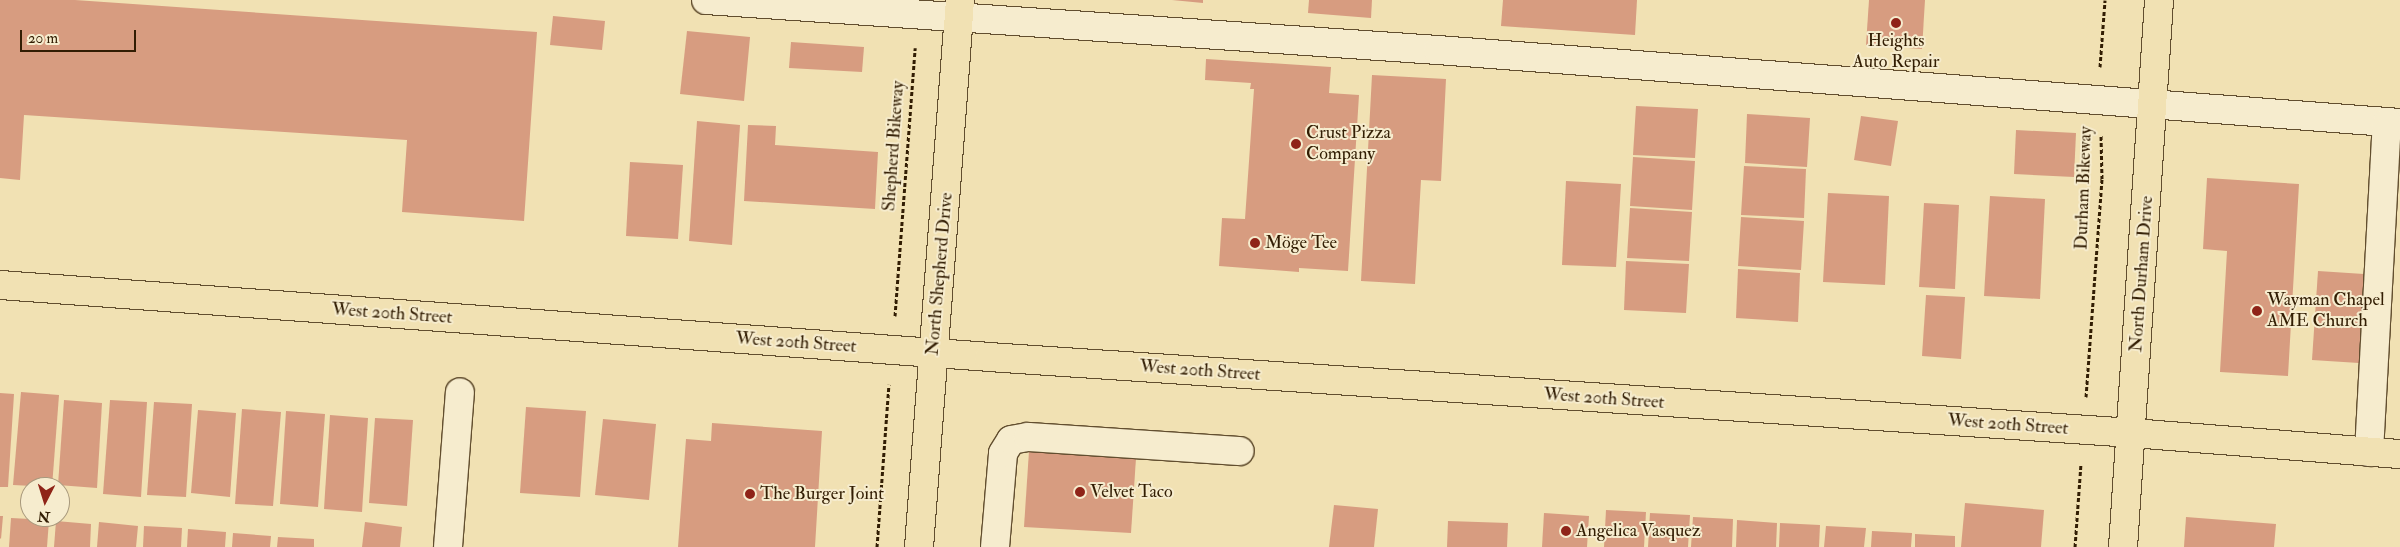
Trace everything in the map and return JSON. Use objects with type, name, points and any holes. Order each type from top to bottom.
[{"type":"main road","name":"North Durham Drive","points":[[2123,547],[2160,0]]},
{"type":"main road","name":"North Shepherd Drive","points":[[919,547],[959,9]]},
{"type":"main road","name":"West 20th Street","points":[[0,285],[933,352],[2132,433],[2400,454]]},
{"type":"lane","points":[[706,0],[918,16],[959,9],[1438,50],[2394,122],[2369,452]]},
{"type":"lane","points":[[448,547],[460,392]]},
{"type":"lane","points":[[995,547],[1003,453],[1010,440],[1028,437],[1240,451]]},
{"type":"path","name":"Durham Bikeway","points":[[2087,377],[2102,180],[2100,100],[2105,0]]},
{"type":"path","name":"Shepherd Bikeway","points":[[896,295],[918,16]]},
{"type":"path","points":[[877,547],[887,405]]},
{"type":"path","points":[[2075,547],[2079,486]]},
{"type":"building","points":[[0,0],[75,0],[537,32],[524,221],[402,212],[407,140],[24,115],[20,180],[0,178]]},
{"type":"building","points":[[1172,0],[1203,0],[1203,3]]},
{"type":"building","points":[[1309,0],[1372,0],[1371,18],[1308,13]]},
{"type":"building","points":[[1503,0],[1637,0],[1635,35],[1501,26]]},
{"type":"building","name":"Heights Auto Repair","points":[[1869,0],[1925,0],[1922,49],[1866,45]]},
{"type":"building","points":[[553,16],[605,21],[602,50],[550,45]]},
{"type":"building","points":[[687,31],[750,37],[744,101],[680,94]]},
{"type":"building","points":[[791,42],[864,47],[862,72],[789,68]]},
{"type":"building","points":[[1206,59],[1331,67],[1329,93],[1359,95],[1348,271],[1299,268],[1299,272],[1219,266],[1222,218],[1245,219],[1254,89],[1250,89],[1251,83],[1205,80]]},
{"type":"building","points":[[1372,75],[1446,79],[1441,181],[1421,180],[1415,284],[1361,281]]},
{"type":"building","points":[[1636,106],[1698,109],[1695,158],[1633,155]]},
{"type":"building","points":[[1747,114],[1810,118],[1807,167],[1745,163]]},
{"type":"building","points":[[1861,116],[1898,121],[1891,166],[1854,160]]},
{"type":"building","points":[[697,121],[740,125],[732,245],[689,241]]},
{"type":"building","points":[[748,125],[776,126],[775,145],[878,152],[875,209],[744,201]]},
{"type":"building","points":[[2016,130],[2076,133],[2074,177],[2014,174]]},
{"type":"building","points":[[1633,157],[1695,161],[1692,210],[1630,206]]},
{"type":"building","points":[[630,162],[683,165],[678,239],[626,236]]},
{"type":"building","points":[[1744,166],[1806,169],[1804,218],[1741,215]]},
{"type":"building","name":"Wayman Chapel AME Church","points":[[2207,178],[2299,184],[2288,376],[2220,372],[2227,251],[2203,249]]},
{"type":"building","points":[[1566,181],[1621,184],[1616,267],[1562,265]]},
{"type":"building","points":[[1828,193],[1889,196],[1885,285],[1823,282]]},
{"type":"building","points":[[1990,196],[2045,199],[2040,299],[1984,296]]},
{"type":"building","points":[[1924,203],[1959,205],[1955,289],[1919,287]]},
{"type":"building","points":[[1630,208],[1692,212],[1689,261],[1627,258]]},
{"type":"building","points":[[1741,217],[1804,221],[1801,270],[1738,266]]},
{"type":"building","points":[[1626,261],[1689,264],[1686,313],[1624,310]]},
{"type":"building","points":[[1738,269],[1800,273],[1798,322],[1736,318]]},
{"type":"building","points":[[2318,271],[2364,274],[2359,363],[2312,360]]},
{"type":"building","points":[[1926,295],[1965,297],[1961,359],[1922,356]]},
{"type":"building","points":[[21,392],[59,395],[53,477],[20,477],[20,485],[13,485]]},
{"type":"building","points":[[0,393],[14,394],[8,487],[0,487]]},
{"type":"building","points":[[64,400],[102,403],[97,488],[70,486],[70,477],[59,477]]},
{"type":"building","points":[[110,400],[147,402],[141,497],[103,494]]},
{"type":"building","points":[[154,402],[192,404],[186,497],[147,495]]},
{"type":"building","points":[[526,407],[586,411],[580,497],[520,493]]},
{"type":"building","points":[[242,409],[281,412],[273,506],[235,504]]},
{"type":"building","points":[[198,410],[236,413],[230,497],[191,493]]},
{"type":"building","points":[[286,411],[325,414],[318,507],[280,504]]},
{"type":"building","points":[[330,415],[368,418],[362,512],[324,509]]},
{"type":"building","points":[[375,418],[413,420],[407,506],[369,503]]},
{"type":"building","points":[[603,419],[656,424],[649,500],[595,495]]},
{"type":"building","name":"The Burger Joint","points":[[712,423],[822,431],[815,547],[678,547],[686,439],[711,441]]},
{"type":"building","name":"Velvet Taco","points":[[1029,451],[1136,458],[1131,533],[1024,527]]},
{"type":"building","points":[[1965,503],[2044,510],[2041,547],[1961,547]]},
{"type":"building","points":[[1334,505],[1378,509],[1374,547],[1329,547]]},
{"type":"building","points":[[1606,510],[1646,512],[1644,547],[1604,547]]},
{"type":"building","name":"Angelica Vasquez","points":[[1544,513],[1589,516],[1587,547],[1542,547]]},
{"type":"building","points":[[1650,513],[1690,515],[1688,547],[1648,547]]},
{"type":"building","points":[[0,516],[3,516],[1,539],[0,538]]},
{"type":"building","points":[[1693,517],[1733,519],[1732,547],[1691,547]]},
{"type":"building","points":[[2186,517],[2276,524],[2274,547],[2184,547]]},
{"type":"building","points":[[11,518],[20,518],[20,527],[48,527],[47,547],[9,547]]},
{"type":"building","points":[[1737,520],[1777,523],[1776,547],[1736,547]]},
{"type":"building","points":[[1448,521],[1508,523],[1507,547],[1447,547]]},
{"type":"building","points":[[70,522],[91,524],[90,547],[54,547],[56,527],[70,527]]},
{"type":"building","points":[[99,522],[138,526],[136,547],[97,547]]},
{"type":"building","points":[[365,522],[402,527],[400,547],[362,547]]},
{"type":"building","points":[[1780,523],[1820,525],[1819,547],[1779,547]]},
{"type":"building","points":[[144,526],[182,528],[181,547],[143,547]]},
{"type":"building","points":[[1826,526],[1866,528],[1864,547],[1824,547]]},
{"type":"building","points":[[188,529],[226,532],[225,547],[187,547]]},
{"type":"building","points":[[1872,531],[1912,533],[1911,547],[1871,547]]},
{"type":"building","points":[[233,533],[271,536],[270,547],[232,547]]},
{"type":"building","points":[[1915,534],[1955,536],[1955,547],[1915,547]]},
{"type":"building","points":[[278,537],[314,539],[314,547],[277,547]]},
{"type":"place","name":"Heights Auto Repair","points":[[1896,23]]},
{"type":"place","name":"Crust Pizza Company","points":[[1296,144]]},
{"type":"place","name":"Möge Tee","points":[[1255,243]]},
{"type":"place","name":"Wayman Chapel AME Church","points":[[2257,311]]},
{"type":"place","name":"Velvet Taco","points":[[1080,492]]},
{"type":"place","name":"The Burger Joint","points":[[750,494]]},
{"type":"place","name":"Angelica Vasquez","points":[[1566,531]]}]
